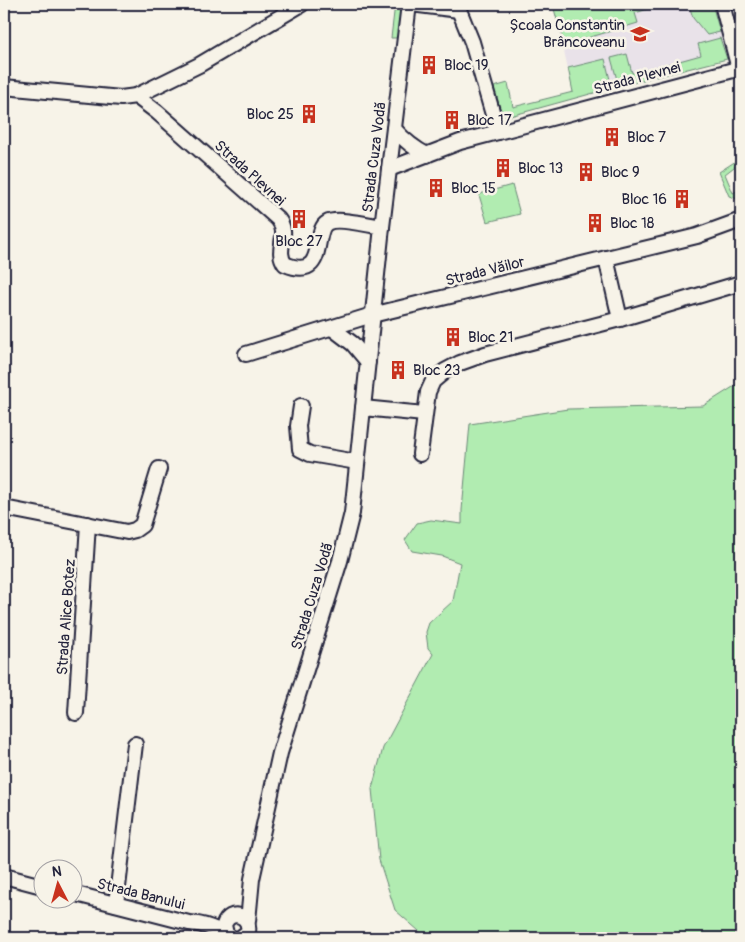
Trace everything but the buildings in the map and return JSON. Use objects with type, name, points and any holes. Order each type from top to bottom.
[{"type":"street","points":[[4,87],[120,98],[136,96],[199,65],[302,4]]},
{"type":"street","points":[[410,4],[460,7],[498,132]]},
{"type":"street","name":"Strada Cuza Vodă","points":[[241,934],[280,753],[340,561],[352,513],[375,286],[410,4]]},
{"type":"street","points":[[722,4],[740,68]]},
{"type":"street","name":"Strada Plevnei","points":[[389,169],[460,142],[740,68]]},
{"type":"street","name":"Strada Plevnei","points":[[136,96],[157,112],[278,219],[284,229],[281,255],[286,264],[301,268],[307,266],[313,260],[319,247],[323,227],[326,223],[336,221],[382,227]]},
{"type":"street","points":[[394,129],[403,140],[427,155]]},
{"type":"street","name":"Strada Văilor","points":[[372,315],[697,236],[741,220]]},
{"type":"street","points":[[606,258],[620,319]]},
{"type":"street","points":[[420,454],[428,392],[433,382],[445,371],[460,363],[484,354],[620,319],[741,283]]},
{"type":"street","points":[[375,286],[380,296],[401,308]]},
{"type":"street","points":[[246,354],[372,315]]},
{"type":"street","points":[[332,328],[353,344],[368,362]]},
{"type":"street","points":[[301,406],[298,426],[300,449],[310,454],[357,462]]},
{"type":"street","points":[[363,408],[424,414]]},
{"type":"street","points":[[4,508],[127,532],[142,526],[159,469]]},
{"type":"street","name":"Strada Alice Botez","points":[[76,713],[88,524]]},
{"type":"street","points":[[116,904],[135,744]]},
{"type":"street","points":[[4,876],[32,883]]},
{"type":"street","name":"Strada Cuza Vodă","points":[[230,917],[252,879]]},
{"type":"street","name":"Strada Banului","points":[[82,896],[189,923],[202,924],[241,934]]},
{"type":"street","points":[[242,916],[241,934],[224,929],[230,917],[242,916]]},
{"type":"street","name":"Strada Banului","points":[[202,924],[230,917]]},
{"type":"shaded area","name":"Școala Constantin Brâncoveanu","points":[[572,4],[712,4],[727,59],[575,98],[554,9]]},
{"type":"green space","points":[[395,4],[402,4],[398,38],[391,38]]},
{"type":"green space","points":[[572,4],[658,4],[658,6],[635,13],[638,23],[564,45],[554,9]]},
{"type":"green space","points":[[694,4],[712,4],[720,32],[707,35],[693,18],[690,8]]},
{"type":"green space","points":[[720,38],[727,59],[656,77],[654,68],[701,55],[698,44]]},
{"type":"green space","points":[[627,54],[632,73],[647,69],[650,78],[619,87],[611,58]]},
{"type":"green space","points":[[605,59],[612,88],[503,118],[494,87],[508,83],[513,107],[573,92],[568,68]]},
{"type":"green space","points":[[736,161],[738,164],[725,174],[733,193],[741,189],[741,200],[729,196],[719,172]]},
{"type":"green space","points":[[512,185],[520,214],[487,222],[479,195]]},
{"type":"green space","points":[[741,382],[741,938],[427,938],[395,910],[379,860],[372,789],[383,748],[433,654],[428,648],[426,632],[429,623],[453,601],[460,563],[442,556],[412,551],[405,540],[417,523],[431,520],[462,524],[470,424],[568,409],[703,406]]},
{"type":"place","name":"Școala Constantin Brâncoveanu","points":[[640,34]]},
{"type":"place","name":"Bloc 19","points":[[429,65]]},
{"type":"place","name":"Bloc 25","points":[[309,114]]},
{"type":"place","name":"Bloc 17","points":[[452,120]]},
{"type":"place","name":"Bloc 7","points":[[612,137]]},
{"type":"place","name":"Bloc 13","points":[[503,168]]},
{"type":"place","name":"Bloc 9","points":[[586,172]]},
{"type":"place","name":"Bloc 15","points":[[436,188]]},
{"type":"place","name":"Bloc 16","points":[[682,199]]},
{"type":"place","name":"Bloc 27","points":[[299,219]]},
{"type":"place","name":"Bloc 18","points":[[595,223]]},
{"type":"place","name":"Bloc 21","points":[[453,337]]},
{"type":"place","name":"Bloc 23","points":[[398,370]]}]
